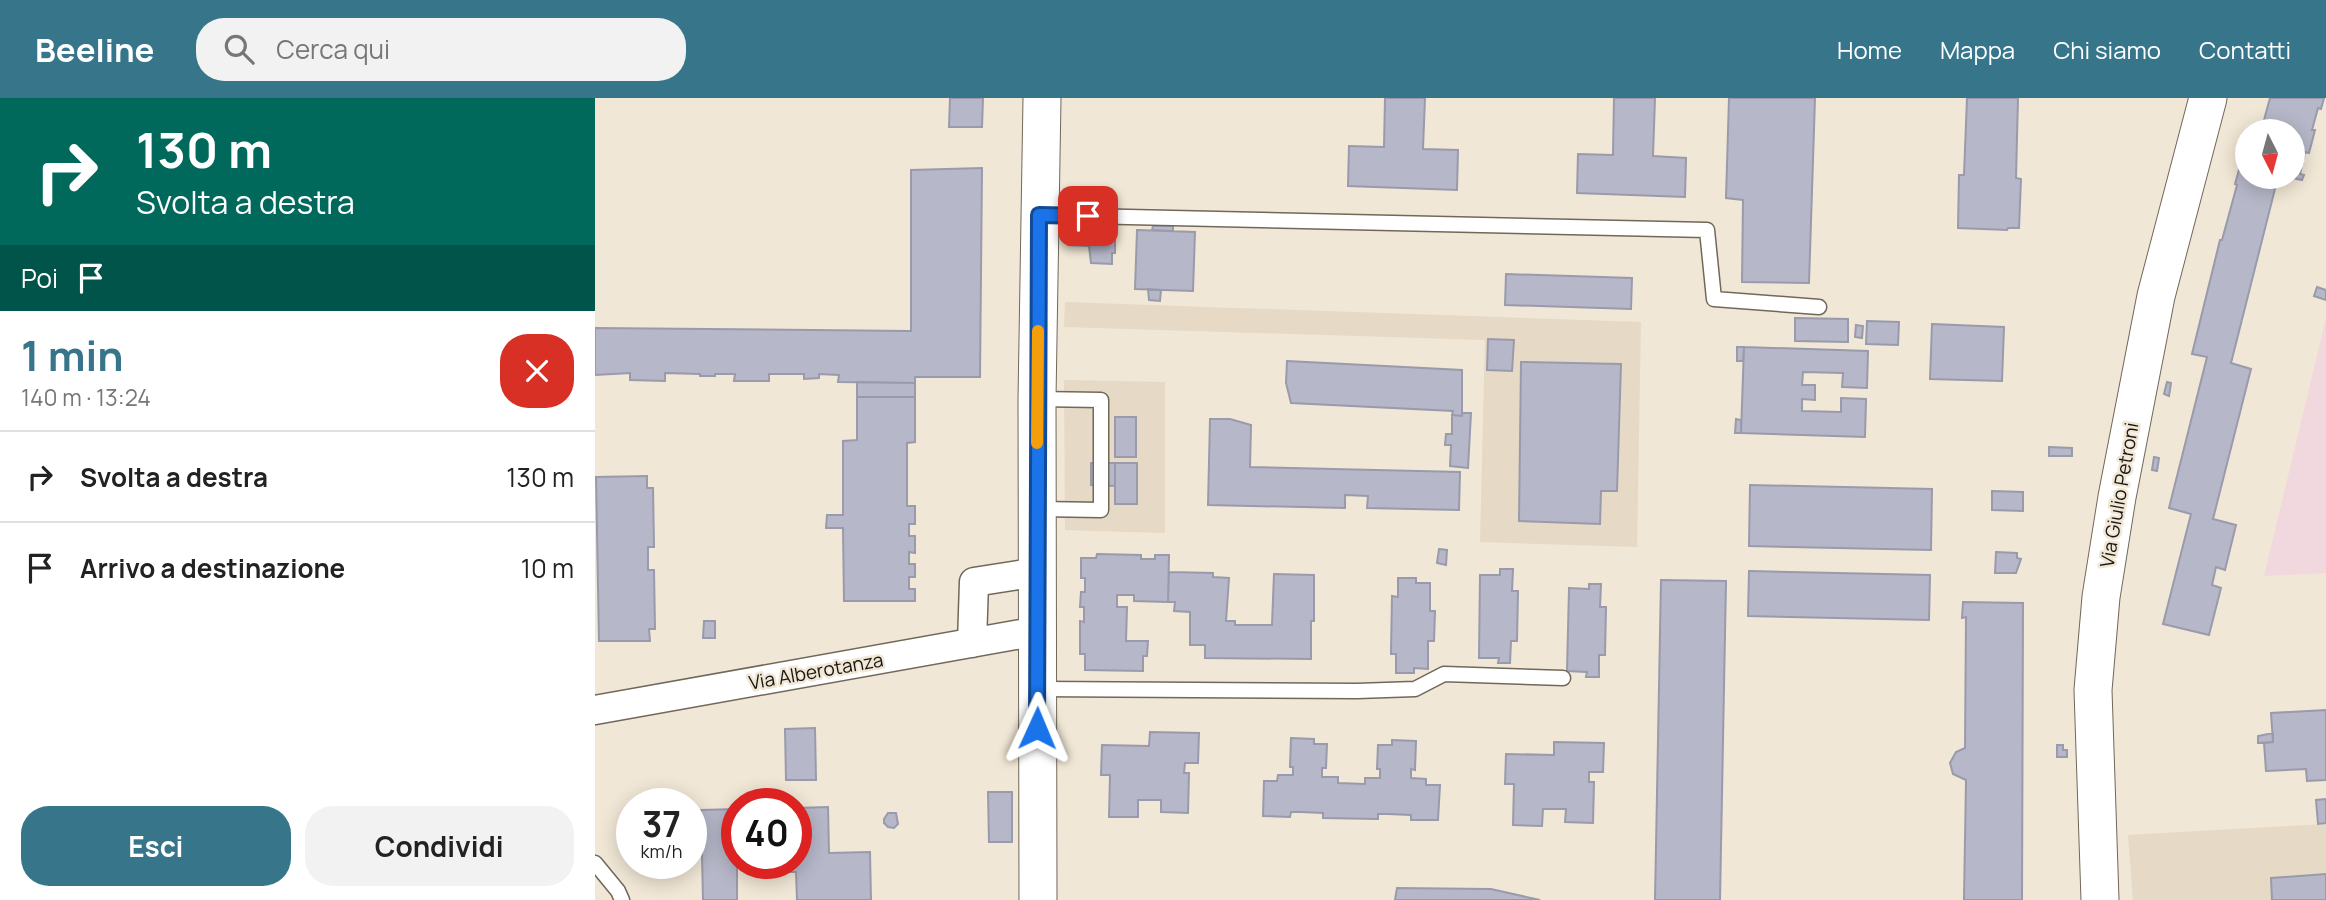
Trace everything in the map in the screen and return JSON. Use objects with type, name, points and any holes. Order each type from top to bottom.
[{"type":"street","points":[[1038,900],[1037,399],[1042,98]]},
{"type":"street","name":"Via Giulio Petroni","points":[[2100,900],[2093,690],[2101,597],[2155,296],[2208,98]]},
{"type":"street","points":[[972,643],[974,582],[1038,572]]},
{"type":"street","name":"Via Alberotanza","points":[[595,710],[1038,632]]},
{"type":"lane","points":[[1039,215],[1707,230],[1714,299],[1819,307]]},
{"type":"lane","points":[[1037,399],[1101,400],[1101,510],[1038,509]]},
{"type":"lane","points":[[1038,689],[1357,691],[1415,689],[1444,674],[1563,678]]},
{"type":"lane","points":[[595,863],[622,900]]},
{"type":"shaded area","points":[[1065,302],[1641,322],[1637,547],[1480,542],[1485,340],[1064,327]]},
{"type":"shaded area","points":[[2326,318],[2326,573],[2264,576]]},
{"type":"shaded area","points":[[1064,380],[1165,382],[1165,533],[1065,530]]},
{"type":"shaded area","points":[[2326,824],[2326,900],[2133,900],[2128,835]]},
{"type":"building","points":[[950,98],[983,98],[982,127],[949,127]]},
{"type":"building","points":[[1385,98],[1425,98],[1423,149],[1458,150],[1457,190],[1348,186],[1349,146],[1384,147]]},
{"type":"building","points":[[1614,98],[1655,98],[1653,156],[1686,158],[1685,197],[1577,193],[1578,154],[1613,155]]},
{"type":"building","points":[[1729,98],[1815,98],[1809,283],[1742,282],[1743,200],[1726,198]]},
{"type":"building","points":[[1967,98],[2018,98],[2016,178],[2021,179],[2019,228],[1958,228],[1959,175],[1964,175]]},
{"type":"building","points":[[2270,98],[2324,98],[2321,109],[2318,108],[2312,130],[2315,130],[2309,153],[2305,152],[2305,119],[2264,119]]},
{"type":"building","points":[[982,168],[980,377],[915,377],[915,383],[838,382],[839,375],[819,374],[819,378],[804,379],[804,374],[769,374],[769,381],[734,381],[735,374],[700,376],[665,373],[665,381],[630,380],[630,373],[595,375],[595,328],[911,331],[911,170]]},
{"type":"building","points":[[2236,189],[2275,189],[2231,363],[2251,369],[2213,519],[2236,525],[2225,570],[2216,567],[2212,585],[2221,588],[2209,635],[2163,624],[2191,514],[2169,508],[2207,357],[2192,354]]},
{"type":"building","points":[[1098,222],[1108,223],[1110,228],[1115,229],[1112,264],[1091,263],[1089,246],[1068,245],[1068,223],[1091,224],[1091,227],[1095,228]]},
{"type":"building","points":[[1153,226],[1173,226],[1173,231],[1152,230]]},
{"type":"building","points":[[1137,230],[1195,232],[1193,291],[1135,289]]},
{"type":"building","points":[[1506,274],[1632,278],[1631,309],[1505,305]]},
{"type":"building","points":[[2317,287],[2326,290],[2326,300],[2314,296]]},
{"type":"building","points":[[1148,289],[1161,290],[1160,301],[1149,300]]},
{"type":"building","points":[[1795,318],[1848,319],[1848,342],[1795,341]]},
{"type":"building","points":[[1867,321],[1899,322],[1898,345],[1866,344]]},
{"type":"building","points":[[1932,324],[2004,327],[2002,381],[1930,379]]},
{"type":"building","points":[[1856,325],[1863,326],[1862,338],[1855,337]]},
{"type":"building","points":[[1488,339],[1514,340],[1512,371],[1487,370]]},
{"type":"building","points":[[1737,347],[1744,347],[1743,361],[1737,361]]},
{"type":"building","points":[[1744,347],[1868,351],[1867,388],[1842,387],[1843,373],[1803,372],[1802,385],[1815,385],[1815,400],[1802,399],[1802,411],[1841,412],[1841,398],[1866,399],[1865,437],[1741,433]]},
{"type":"building","points":[[1287,361],[1462,370],[1462,416],[1452,415],[1453,411],[1291,403],[1286,383]]},
{"type":"building","points":[[1521,362],[1621,364],[1617,491],[1601,491],[1600,524],[1519,521]]},
{"type":"building","points":[[857,382],[915,383],[915,397],[857,397]]},
{"type":"building","points":[[2167,382],[2171,383],[2169,396],[2164,394]]},
{"type":"building","points":[[857,397],[915,397],[915,442],[907,443],[907,506],[915,506],[915,524],[909,524],[909,536],[915,536],[915,553],[909,552],[909,564],[915,564],[915,577],[909,577],[909,589],[915,589],[915,601],[844,601],[843,528],[826,528],[827,515],[843,515],[843,441],[857,440]]},
{"type":"building","points":[[1462,413],[1471,413],[1468,468],[1450,466],[1451,445],[1445,445],[1446,434],[1452,434],[1452,415],[1462,416]]},
{"type":"building","points":[[1115,417],[1136,417],[1136,457],[1115,457]]},
{"type":"building","points":[[1210,419],[1230,419],[1251,425],[1250,467],[1460,472],[1459,510],[1367,508],[1368,496],[1345,495],[1345,508],[1208,505]]},
{"type":"building","points":[[1736,419],[1741,420],[1741,433],[1735,433]]},
{"type":"building","points":[[2049,447],[2072,448],[2072,456],[2049,456]]},
{"type":"building","points":[[2154,457],[2159,458],[2157,471],[2152,470]]},
{"type":"building","points":[[1091,463],[1115,463],[1115,486],[1091,485]]},
{"type":"building","points":[[1115,463],[1137,463],[1137,504],[1115,504]]},
{"type":"building","points":[[647,476],[647,488],[653,488],[654,547],[648,547],[648,570],[654,570],[655,629],[649,629],[650,641],[599,641],[596,477]]},
{"type":"building","points":[[1750,485],[1932,489],[1931,550],[1749,546]]},
{"type":"building","points":[[1992,491],[2023,492],[2023,511],[1992,510]]},
{"type":"building","points":[[1439,549],[1447,550],[1446,565],[1437,563]]},
{"type":"building","points":[[1996,552],[2017,553],[2017,558],[2021,559],[2016,573],[1995,573]]},
{"type":"building","points":[[1097,554],[1141,555],[1141,559],[1169,555],[1168,602],[1134,601],[1134,595],[1117,595],[1117,607],[1127,607],[1126,641],[1148,641],[1147,656],[1143,656],[1143,671],[1085,670],[1085,654],[1080,654],[1080,621],[1084,622],[1084,607],[1080,607],[1081,592],[1085,592],[1085,578],[1081,578],[1081,558],[1096,558]]},
{"type":"building","points":[[1500,569],[1513,569],[1512,591],[1518,591],[1517,641],[1511,641],[1510,663],[1498,663],[1499,658],[1479,658],[1480,575],[1500,575]]},
{"type":"building","points":[[1749,571],[1930,575],[1929,620],[1748,616]]},
{"type":"building","points":[[1169,572],[1213,573],[1213,577],[1229,578],[1226,621],[1235,621],[1235,625],[1272,625],[1274,574],[1314,575],[1311,659],[1205,658],[1205,645],[1190,645],[1190,612],[1174,611],[1175,602],[1168,602]]},
{"type":"building","points":[[1398,578],[1416,578],[1416,583],[1430,583],[1430,611],[1435,611],[1434,641],[1428,641],[1428,669],[1414,668],[1414,673],[1396,673],[1396,654],[1391,654],[1392,596],[1398,597]]},
{"type":"building","points":[[1661,580],[1726,581],[1720,900],[1655,900]]},
{"type":"building","points":[[1589,584],[1601,584],[1600,607],[1606,607],[1605,655],[1599,655],[1599,677],[1586,677],[1587,672],[1567,671],[1569,588],[1589,589]]},
{"type":"building","points":[[1963,602],[2023,603],[2022,900],[1964,900],[1966,780],[1953,774],[1950,763],[1956,752],[1965,748],[1966,617],[1962,618]]},
{"type":"building","points":[[704,621],[715,621],[715,638],[703,638]]},
{"type":"building","points":[[2326,710],[2326,780],[2307,781],[2306,769],[2266,771],[2264,743],[2273,742],[2271,713]]},
{"type":"building","points":[[815,728],[816,780],[786,780],[785,729]]},
{"type":"building","points":[[1150,732],[1199,733],[1198,763],[1185,763],[1184,773],[1189,773],[1188,813],[1161,812],[1161,800],[1138,800],[1138,817],[1109,817],[1110,775],[1101,775],[1102,745],[1149,746]]},
{"type":"building","points":[[2273,733],[2273,742],[2258,743],[2258,736]]},
{"type":"building","points":[[1291,738],[1314,739],[1314,744],[1327,744],[1326,768],[1322,768],[1322,777],[1338,777],[1338,783],[1365,784],[1365,778],[1380,778],[1380,769],[1377,769],[1378,745],[1392,745],[1392,740],[1416,741],[1415,770],[1411,769],[1411,778],[1426,779],[1426,785],[1440,785],[1438,820],[1411,820],[1411,815],[1388,814],[1378,814],[1378,819],[1323,818],[1323,813],[1301,812],[1291,812],[1290,817],[1263,816],[1264,781],[1277,781],[1278,775],[1293,775],[1293,767],[1290,767]]},
{"type":"building","points":[[1554,742],[1604,743],[1603,772],[1589,772],[1589,782],[1594,782],[1593,823],[1565,822],[1566,809],[1543,809],[1542,826],[1513,825],[1514,784],[1505,784],[1506,754],[1554,755]]},
{"type":"building","points":[[2057,745],[2063,745],[2063,750],[2067,750],[2067,757],[2057,757]]},
{"type":"building","points":[[988,792],[1012,792],[1012,842],[989,842]]},
{"type":"building","points":[[2326,799],[2326,823],[2318,824],[2316,800]]},
{"type":"building","points":[[828,807],[829,853],[870,852],[871,900],[797,900],[796,879],[812,879],[812,808]]},
{"type":"building","points":[[721,809],[721,879],[737,879],[737,900],[703,900],[703,879],[707,879],[707,810]]},
{"type":"building","points":[[888,813],[896,813],[898,824],[894,828],[884,823]]},
{"type":"building","points":[[2326,874],[2326,900],[2272,900],[2271,878]]},
{"type":"building","points":[[1397,888],[1491,889],[1540,900],[1395,900]]},
{"type":"slow traffic","points":[[1037,443],[1038,331]]},
{"type":"route","points":[[1037,728],[1039,215],[1088,216]]}]
